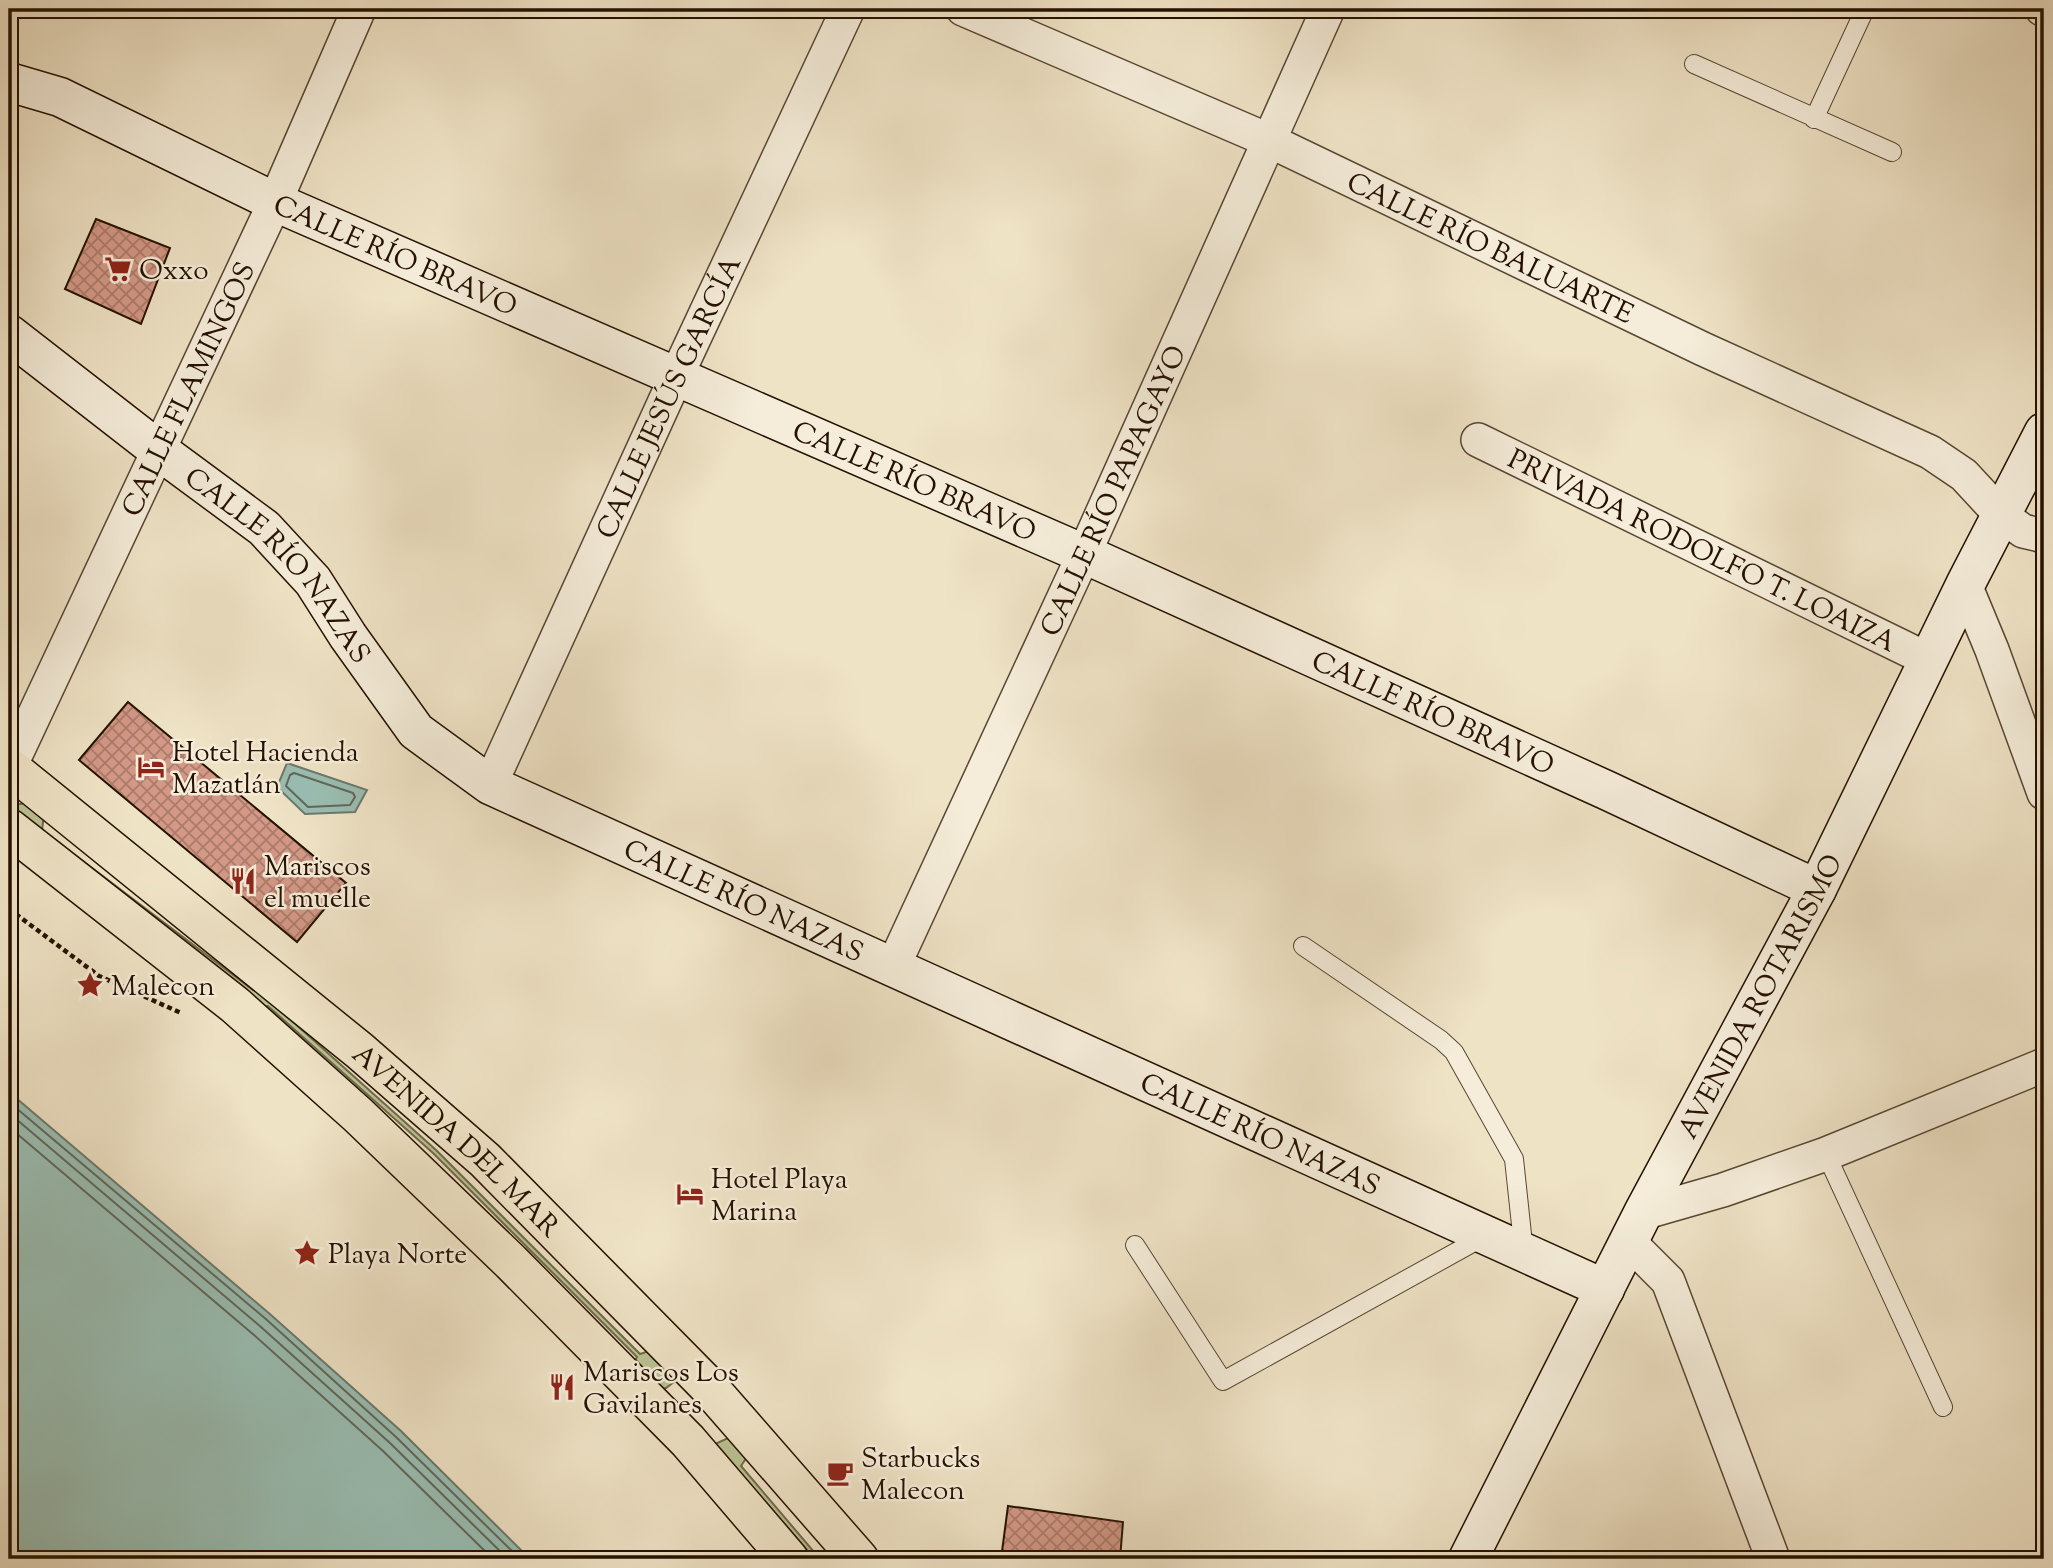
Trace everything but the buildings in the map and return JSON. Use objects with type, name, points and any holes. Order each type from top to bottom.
[{"type":"main road","name":"AVENIDA DEL MAR","points":[[9,768],[360,1051],[485,1160],[707,1385],[859,1559]]},
{"type":"main road","name":"AVENIDA DEL MAR","points":[[9,828],[235,1005],[358,1115],[511,1262],[688,1441],[789,1559]]},
{"type":"street","name":"CALLE FLAMINGOS","points":[[9,768],[275,202],[359,9]]},
{"type":"street","name":"CALLE JESÚS GARCÍA","points":[[490,785],[848,9]]},
{"type":"street","name":"CALLE RÍO BALUARTE","points":[[963,9],[1268,139],[1703,349],[1930,452],[1964,475],[2001,515],[2023,531],[2044,536]]},
{"type":"street","name":"CALLE RÍO PAPAGAYO","points":[[892,969],[1084,554],[1328,9]]},
{"type":"street","name":"CALLE RÍO BRAVO","points":[[9,82],[60,97],[275,202],[1084,554],[1817,889]]},
{"type":"street","name":"CALLE RÍO NAZAS","points":[[9,334],[264,528],[313,581],[348,636],[416,731],[490,785],[1605,1289]]},
{"type":"street","name":"AVENIDA ROTARISMO","points":[[1468,1559],[1636,1227],[1817,889],[1965,585],[2044,432]]},
{"type":"street","name":"PRIVADA RODOLFO T. LOAIZA","points":[[1478,440],[1928,660]]},
{"type":"street","points":[[1965,585],[1992,650],[2044,793]]},
{"type":"street","points":[[1773,1559],[1668,1281],[1636,1227],[1723,1190],[1826,1154],[2044,1065]]},
{"type":"lane","points":[[1814,119],[1866,9]]},
{"type":"lane","points":[[1695,64],[1892,152]]},
{"type":"lane","points":[[1303,946],[1441,1040],[1454,1052],[1514,1159],[1524,1252]]},
{"type":"lane","points":[[1826,1154],[1943,1406]]},
{"type":"lane","points":[[1136,1245],[1223,1381],[1488,1234]]},
{"type":"path","points":[[9,909],[99,976],[192,1017]]},
{"type":"green space","points":[[32,803],[44,815],[42,830],[253,990],[257,987],[436,1150],[640,1354],[649,1351],[675,1370],[674,1382],[654,1392],[631,1370],[637,1357],[433,1153],[268,1006],[261,1007],[12,811],[19,804]]},
{"type":"green space","points":[[728,1438],[739,1442],[747,1457],[741,1466],[820,1559],[815,1559],[715,1444]]},
{"type":"water","points":[[287,763],[367,790],[355,812],[305,814],[277,787]]},
{"type":"water","points":[[9,1092],[271,1315],[401,1431],[530,1559],[9,1559]]},
{"type":"place","name":"Oxxo","points":[[118,269]]},
{"type":"place","name":"Hotel Hacienda Mazatlán","points":[[151,767]]},
{"type":"place","name":"Mariscos el muelle","points":[[243,881]]},
{"type":"place","name":"Malecon","points":[[90,985]]},
{"type":"place","name":"Hotel Playa Marina","points":[[690,1194]]},
{"type":"place","name":"Playa Norte","points":[[307,1253]]},
{"type":"place","name":"Mariscos Los Gavilanes","points":[[562,1387]]},
{"type":"place","name":"Starbucks Malecon","points":[[840,1473]]}]
